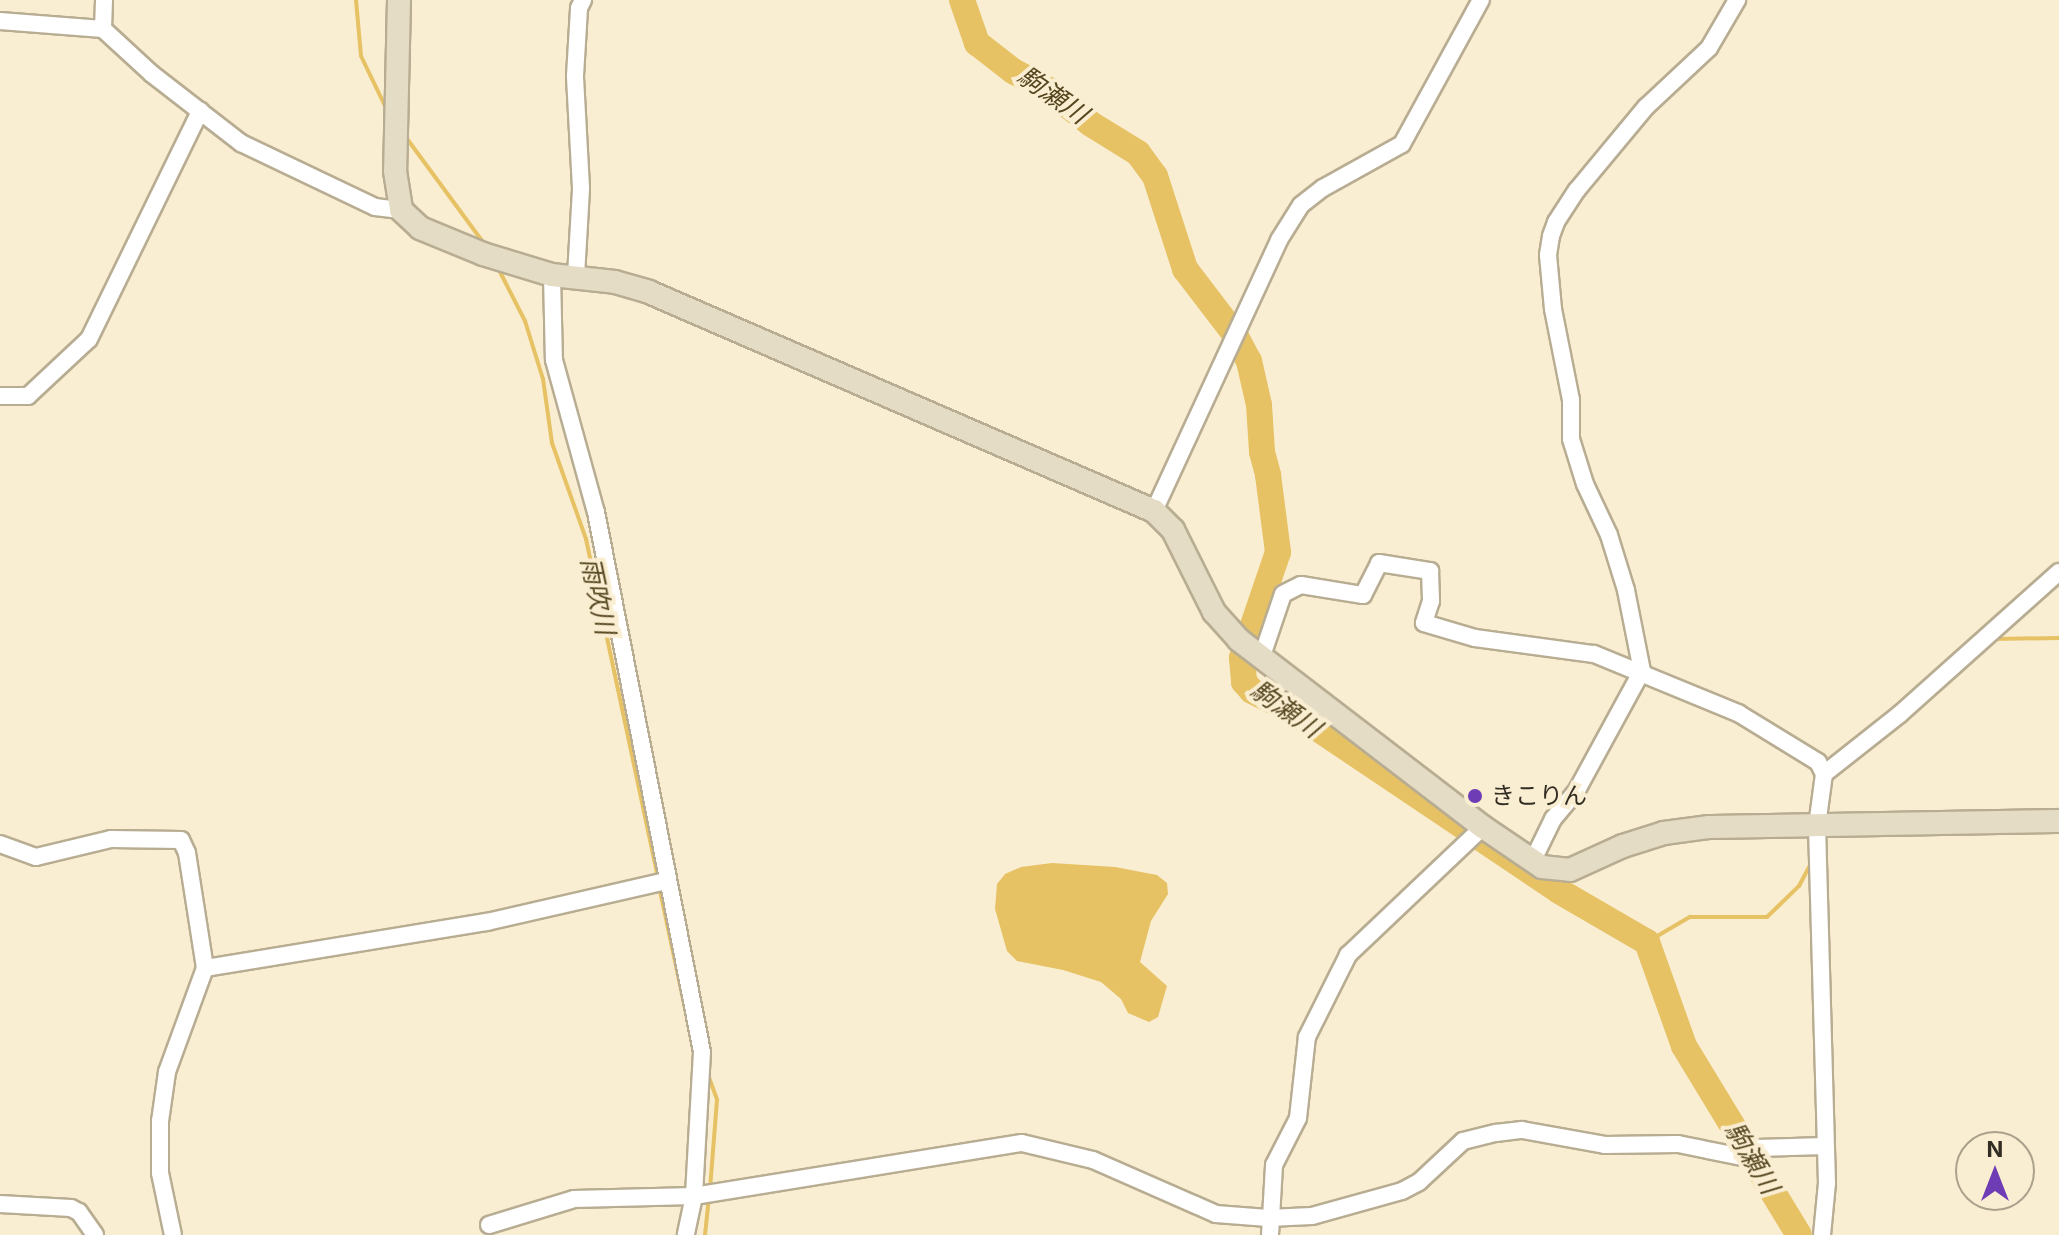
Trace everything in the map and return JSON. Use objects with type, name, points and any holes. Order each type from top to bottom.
[{"type":"street","points":[[103,29],[104,0]]},
{"type":"street","points":[[399,0],[396,148],[401,210]]},
{"type":"street","points":[[576,276],[581,188],[575,76],[579,8],[583,0]]},
{"type":"street","points":[[1154,511],[1279,240],[1301,205],[1323,188],[1394,152],[1410,134],[1481,0]]},
{"type":"street","points":[[1533,860],[1553,819],[1577,790],[1642,671],[1626,590],[1609,535],[1585,484],[1571,439],[1571,400],[1553,309],[1548,255],[1556,222],[1577,190],[1646,107],[1709,48],[1737,0]]},
{"type":"street","points":[[0,21],[103,29],[152,74],[241,143],[325,186],[375,207],[401,210],[428,232],[510,263],[552,275],[576,276],[649,292],[1154,511],[1173,530],[1214,612],[1253,650],[1483,827],[1554,870],[1570,870],[1623,846],[1664,833],[1708,827],[2059,821]]},
{"type":"street","points":[[0,396],[28,396],[89,339],[200,111]]},
{"type":"street","points":[[552,275],[554,360],[596,512],[702,1052],[694,1196],[686,1235]]},
{"type":"street","points":[[1253,650],[1283,594],[1301,585],[1363,595],[1379,563],[1430,571],[1431,601],[1424,623],[1475,638],[1594,654],[1642,671],[1738,713],[1818,762],[1824,774],[1817,826],[1825,1019],[1827,1183],[1822,1235]]},
{"type":"street","points":[[1824,774],[1900,714],[2059,572]]},
{"type":"street","points":[[1269,1227],[1274,1165],[1298,1118],[1307,1037],[1348,955],[1483,827]]},
{"type":"street","points":[[0,844],[36,857],[111,839],[181,840],[187,853],[205,968],[167,1072],[160,1121],[160,1173],[173,1235]]},
{"type":"street","points":[[205,968],[487,922],[666,881]]},
{"type":"street","points":[[489,1225],[574,1199],[694,1196],[1022,1143],[1093,1160],[1216,1214],[1269,1227],[1402,1191],[1419,1182],[1463,1141],[1496,1133],[1522,1130],[1605,1145],[1678,1144],[1749,1153],[1825,1146]]},
{"type":"street","points":[[0,1204],[71,1208],[79,1212],[95,1235]]},
{"type":"shaded area","points":[[1052,863],[1115,867],[1157,875],[1167,883],[1168,894],[1151,921],[1140,962],[1167,986],[1158,1017],[1149,1022],[1128,1013],[1121,999],[1101,982],[1063,970],[1017,961],[1007,951],[995,909],[997,884],[1005,874],[1021,867]]},
{"type":"waterway","name":"雨吹川","points":[[356,0],[361,56],[388,112]]},
{"type":"waterway","name":"駒瀬川","points":[[962,0],[977,43],[1013,71],[1048,90],[1091,124],[1138,153],[1155,176],[1185,269],[1234,333],[1249,361],[1259,405],[1262,452],[1278,552],[1242,658],[1244,682],[1252,691],[1290,710],[1559,891],[1647,942],[1684,1046],[1799,1235]]},
{"type":"waterway","name":"雨吹川","points":[[405,136],[485,245]]},
{"type":"waterway","name":"雨吹川","points":[[497,266],[525,321],[543,379],[552,443],[586,539],[658,878]]},
{"type":"waterway","points":[[1993,639],[2059,638]]},
{"type":"waterway","points":[[1881,739],[1932,696]]},
{"type":"waterway","points":[[1647,942],[1690,917],[1767,917],[1799,886],[1810,865]]},
{"type":"waterway","name":"雨吹川","points":[[659,886],[689,1027]]},
{"type":"waterway","name":"雨吹川","points":[[707,1072],[717,1100],[710,1189]]},
{"type":"waterway","name":"雨吹川","points":[[705,1235],[709,1198]]},
{"type":"place","name":"きこりん","points":[[1475,796]]}]
